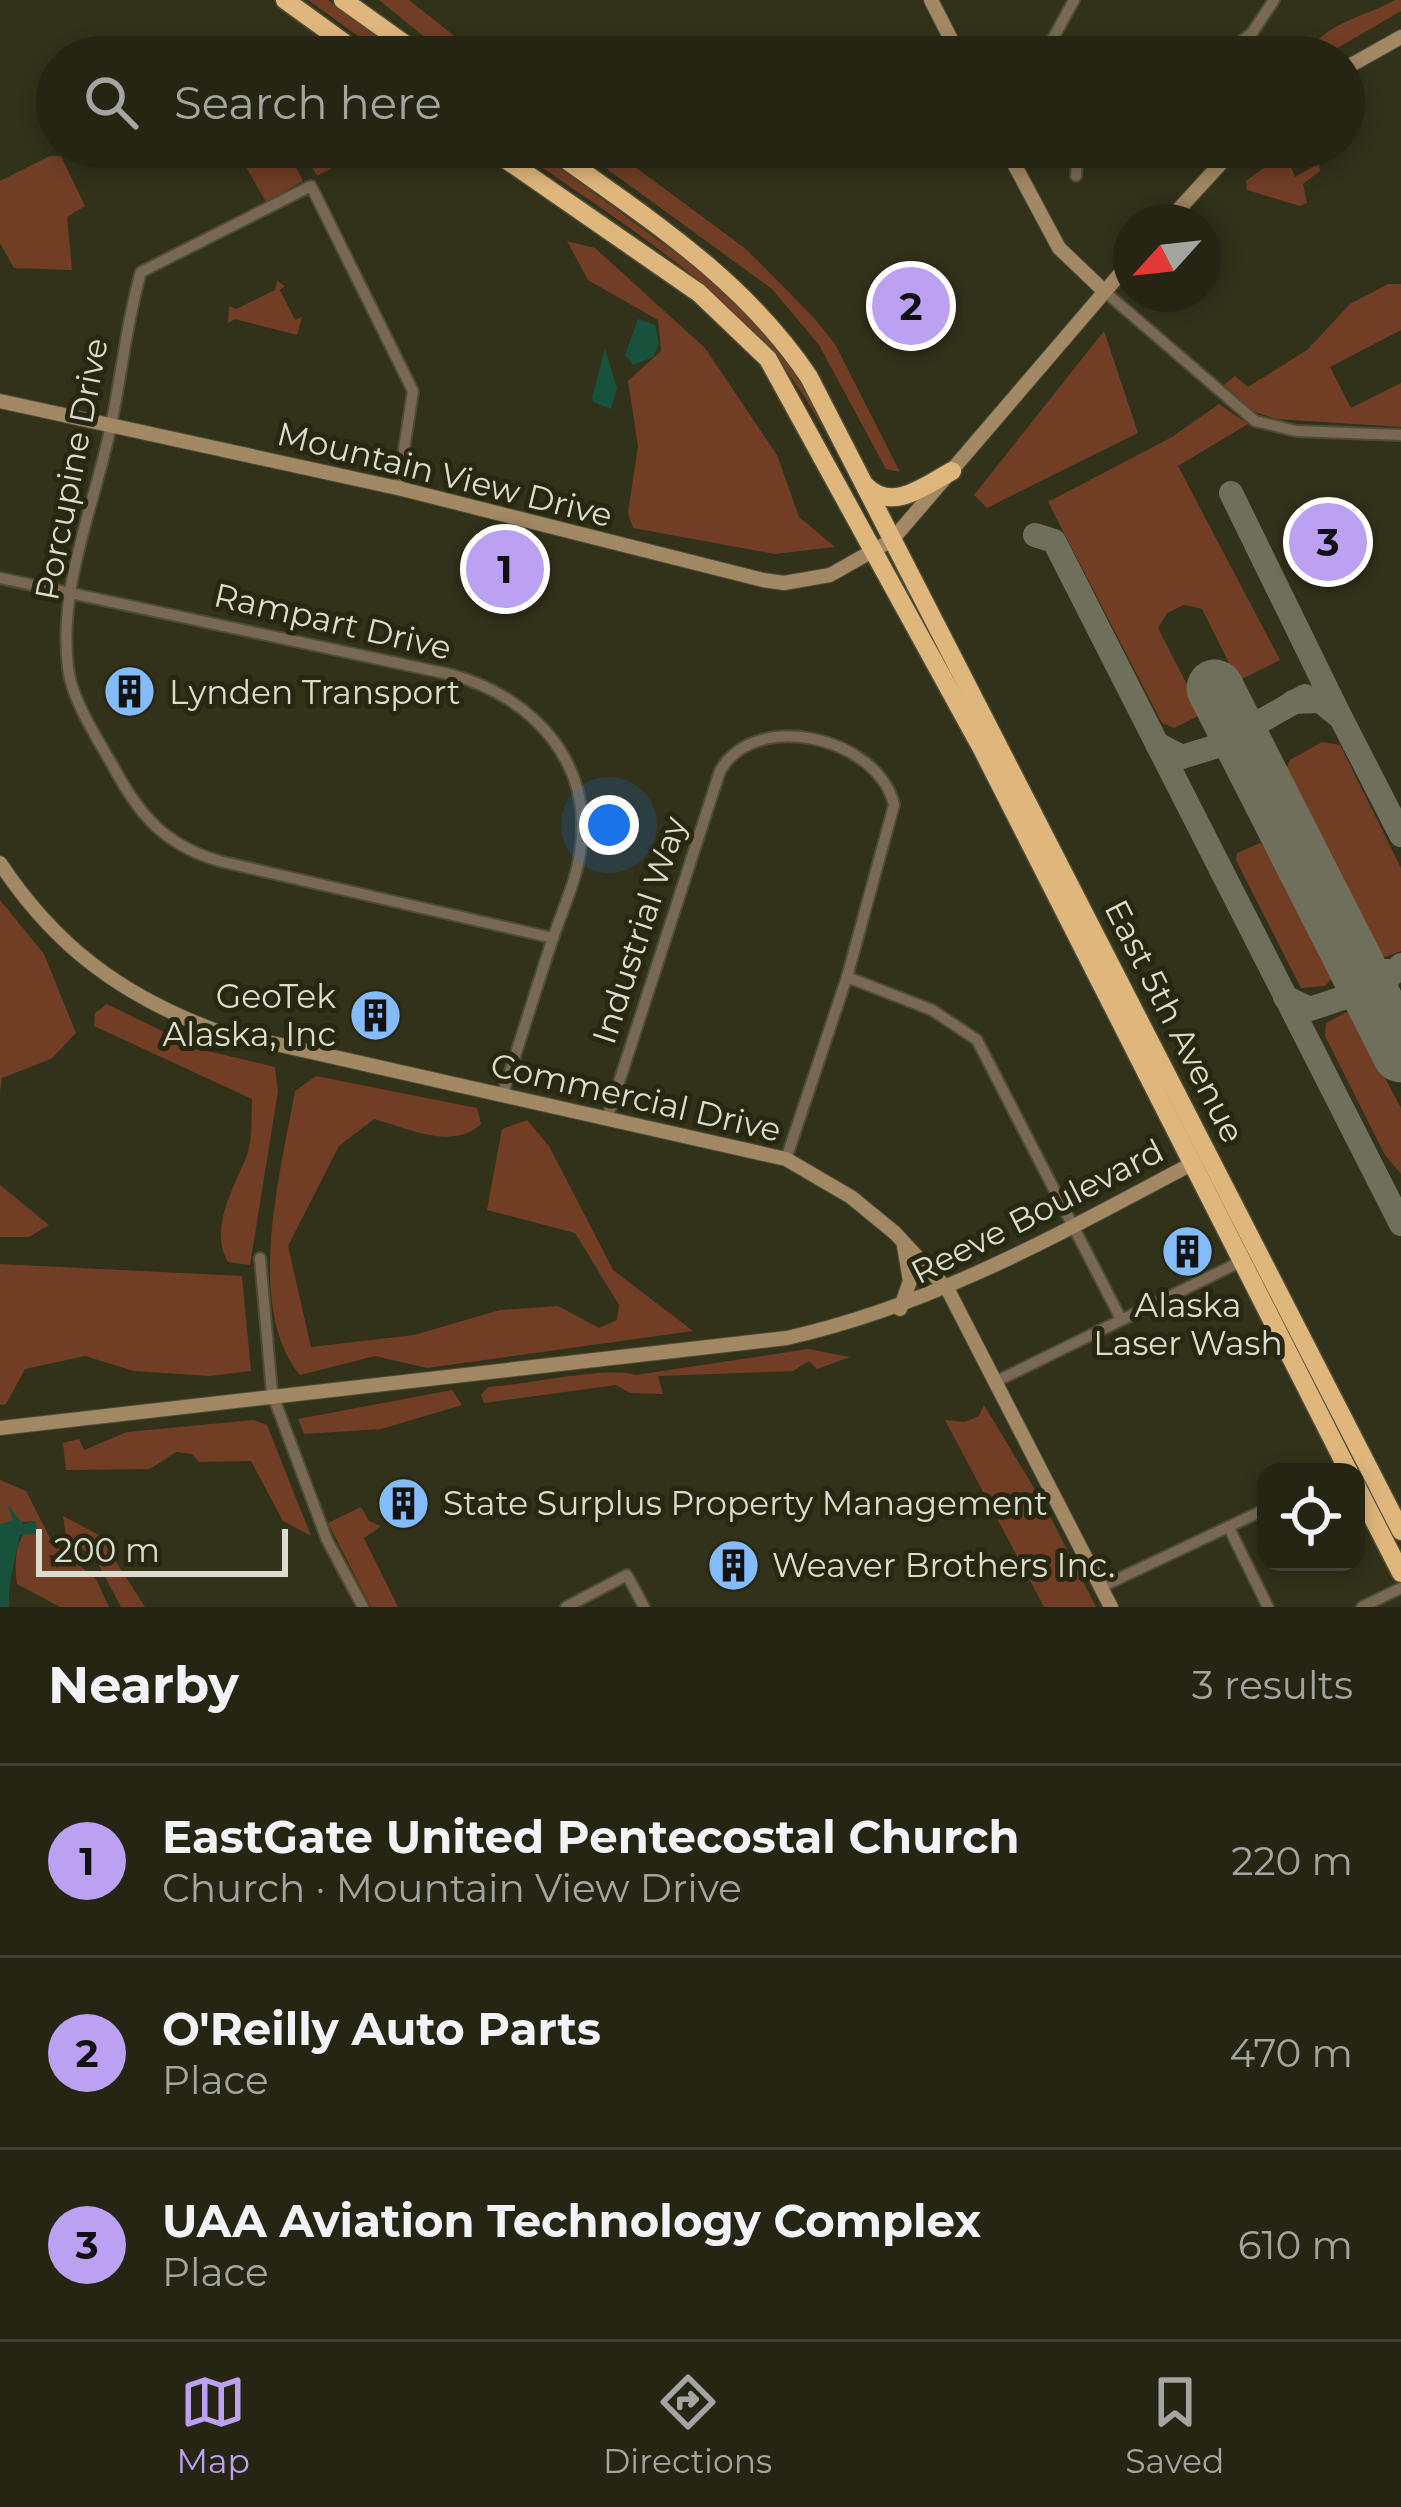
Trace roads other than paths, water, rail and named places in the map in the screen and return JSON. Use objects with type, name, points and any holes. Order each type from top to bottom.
[{"type":"highway","points":[[285,0],[335,36]]},
{"type":"highway","points":[[345,0],[394,36]]},
{"type":"highway","name":"East 5th Avenue","points":[[517,168],[738,326],[798,407],[1401,1531]]},
{"type":"highway","name":"East 5th Avenue","points":[[577,168],[710,264],[754,305],[809,377],[1201,1159],[1242,1261],[1342,1463]]},
{"type":"highway","points":[[864,483],[880,497],[900,497],[952,471]]},
{"type":"highway","name":"East 5th Avenue","points":[[1365,1507],[1401,1573]]},
{"type":"street","points":[[931,0],[949,36]]},
{"type":"street","points":[[1054,36],[1074,0]]},
{"type":"street","points":[[1248,36],[1274,0]]},
{"type":"street","points":[[1365,57],[1401,37]]},
{"type":"street","points":[[1016,168],[1059,248],[1256,421],[1296,431],[1401,435]]},
{"type":"street","points":[[1076,176],[1077,168]]},
{"type":"street","points":[[1184,204],[1217,168]]},
{"type":"street","name":"Porcupine Drive","points":[[398,488],[413,391],[311,186],[141,272],[128,316],[111,425],[69,590],[68,671],[123,784],[160,834],[219,861],[553,938]]},
{"type":"street","name":"Mountain View Drive","points":[[0,400],[398,488],[763,580],[810,581],[892,540],[1113,281]]},
{"type":"street","name":"Rampart Drive","points":[[0,578],[452,675],[518,703],[553,736],[566,758],[581,809],[580,856],[503,1093]]},
{"type":"street","name":"Industrial Way","points":[[608,1116],[725,762],[748,742],[776,736],[868,760],[887,784],[893,815],[847,977]]},
{"type":"street","name":"Commercial Drive","points":[[0,863],[42,923],[66,946],[114,983],[163,1010],[214,1030],[786,1160],[851,1198],[903,1241],[948,1290],[1111,1607]]},
{"type":"street","points":[[786,1160],[847,977],[932,1010],[977,1040],[1121,1319]]},
{"type":"street","name":"Reeve Boulevard","points":[[0,1428],[787,1337],[899,1309],[948,1290],[1201,1159]]},
{"type":"street","points":[[899,1309],[911,1271],[903,1241]]},
{"type":"street","points":[[260,1258],[272,1393],[327,1540],[363,1607]]},
{"type":"street","points":[[998,1380],[1242,1261]]},
{"type":"street","points":[[1101,1587],[1257,1514]]},
{"type":"street","points":[[1228,1528],[1268,1607]]},
{"type":"street","points":[[566,1607],[628,1575],[644,1607]]},
{"type":"street","points":[[1362,1607],[1401,1588]]},
{"type":"place","name":"O'Reilly Auto Parts","points":[[911,306]]},
{"type":"place","name":"UAA Aviation Technology Complex","points":[[1328,542]]},
{"type":"place","name":"EastGate United Pentecostal Church","points":[[505,569]]},
{"type":"place","name":"Lynden Transport","points":[[130,692]]},
{"type":"place","name":"GeoTek Alaska, Inc","points":[[375,1015]]},
{"type":"place","name":"Alaska Laser Wash","points":[[1188,1251]]},
{"type":"place","name":"State Surplus Property Management","points":[[404,1503]]},
{"type":"place","name":"Weaver Brothers Inc.","points":[[733,1565]]}]
